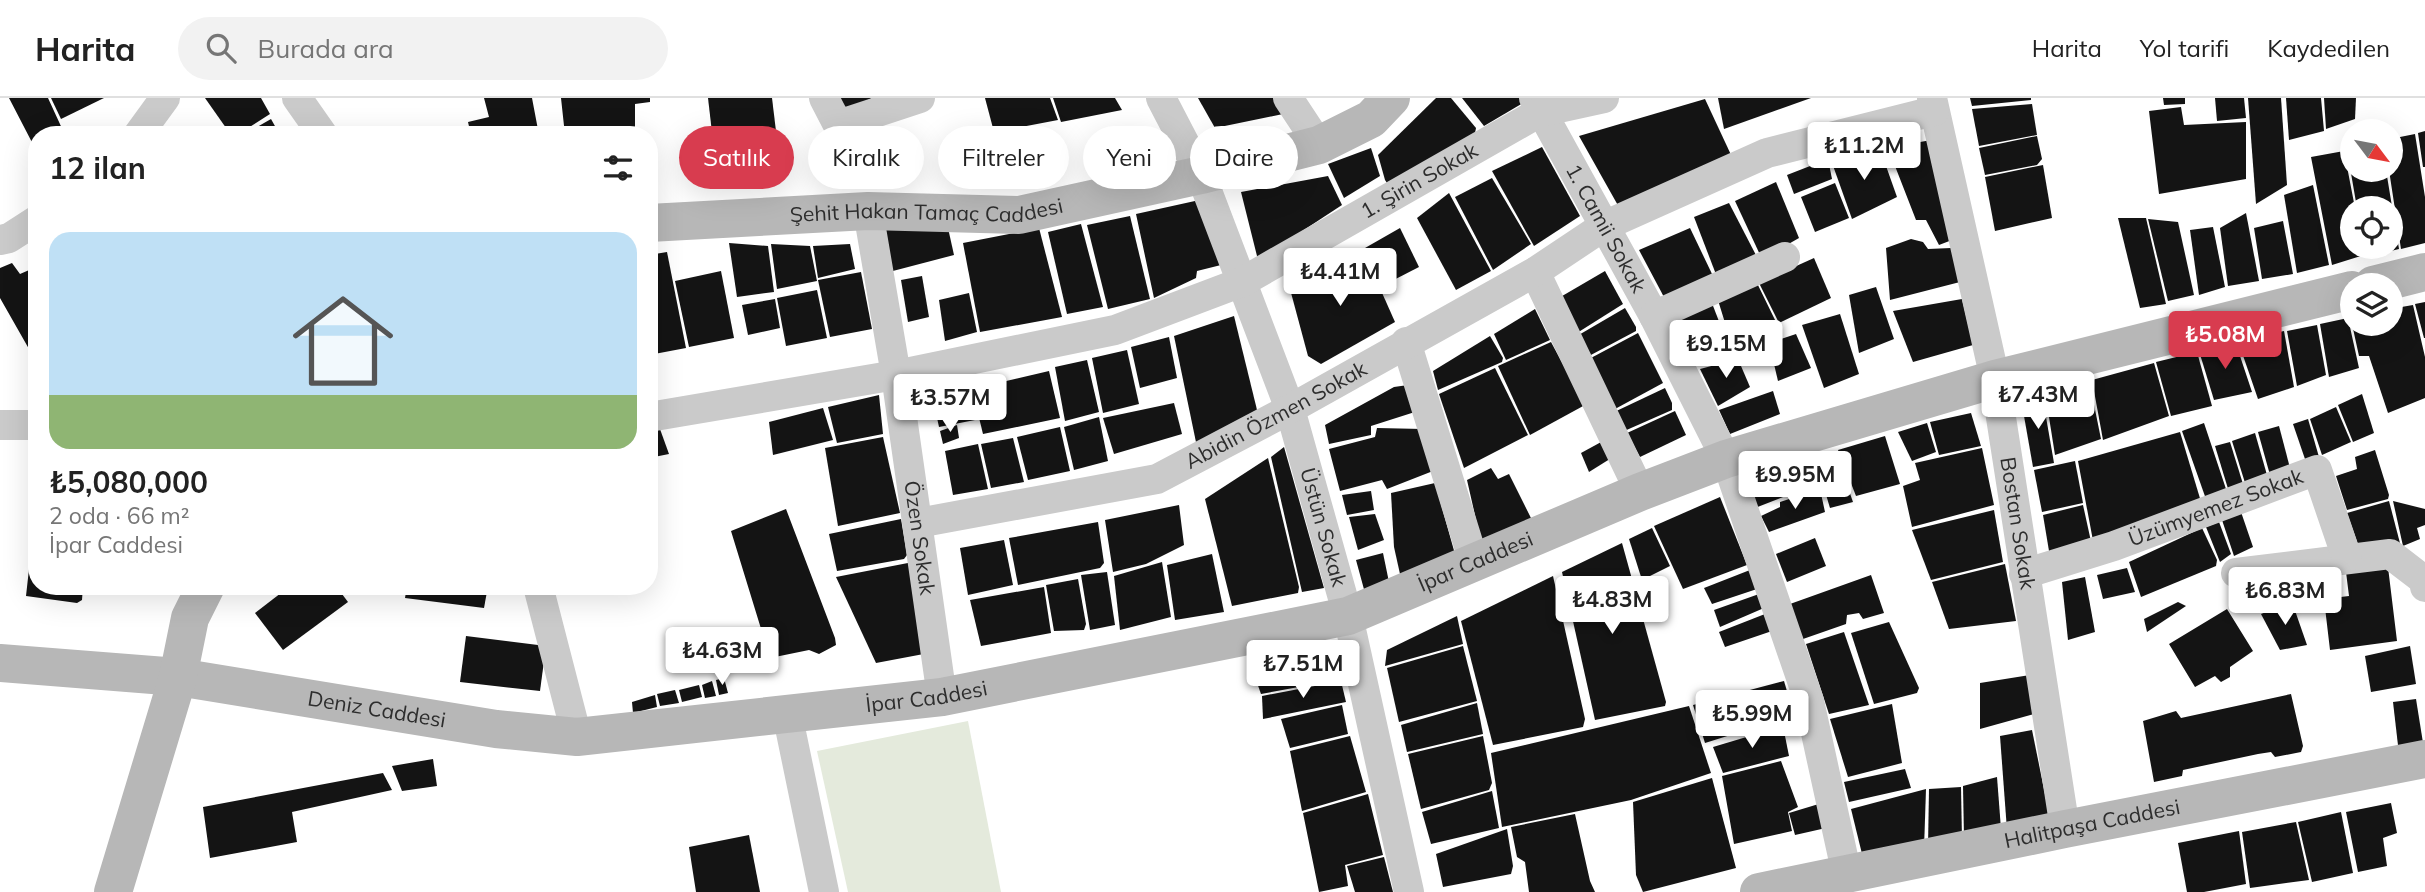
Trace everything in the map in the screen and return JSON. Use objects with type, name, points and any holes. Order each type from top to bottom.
[{"type":"main road","name":"Şehit Hakan Tamaç Caddesi","points":[[1298,151],[1320,145],[1371,119],[1391,98]]},
{"type":"main road","name":"Şehit Hakan Tamaç Caddesi","points":[[658,223],[868,211],[1019,215],[1190,177]]},
{"type":"main road","points":[[2403,278],[2425,272]]},
{"type":"main road","name":"İpar Caddesi","points":[[577,737],[942,697],[1348,617],[1640,492],[1726,459],[1995,379],[2340,293]]},
{"type":"main road","points":[[113,892],[178,677],[191,618],[202,595]]},
{"type":"main road","name":"Deniz Caddesi","points":[[0,663],[178,677],[496,729],[577,737]]},
{"type":"main road","name":"Halitpaşa Caddesi","points":[[1759,892],[2425,759]]},
{"type":"street","points":[[145,126],[165,98]]},
{"type":"street","points":[[297,98],[317,126]]},
{"type":"street","points":[[824,98],[838,125],[920,98]]},
{"type":"street","name":"Üstün Sokak","points":[[1161,98],[1190,154]]},
{"type":"street","points":[[1288,98],[1320,145]]},
{"type":"street","name":"1. Şirin Sokak","points":[[658,415],[897,375],[1115,330],[1242,282],[1537,105],[1604,98]]},
{"type":"street","name":"Abidin Özmen Sokak","points":[[918,523],[1157,479],[1290,409],[1535,272],[1604,226],[1767,153],[1933,104]]},
{"type":"street","name":"Bostan Sokak","points":[[1933,104],[1995,379],[2065,829]]},
{"type":"street","name":"1. Camii Sokak","points":[[1537,105],[1654,316],[1726,459],[1809,701],[1847,875]]},
{"type":"street","name":"Üstün Sokak","points":[[1206,189],[1290,409],[1348,617],[1409,892]]},
{"type":"street","name":"Özen Sokak","points":[[868,211],[897,375],[942,697]]},
{"type":"street","points":[[0,240],[9,238],[28,226]]},
{"type":"street","points":[[1654,316],[1786,257]]},
{"type":"street","points":[[1535,272],[1640,492]]},
{"type":"street","points":[[1406,342],[1474,562]]},
{"type":"street","points":[[0,425],[28,425]]},
{"type":"street","name":"Üzümyemez Sokak","points":[[2024,574],[2114,546],[2317,470],[2347,558]]},
{"type":"street","points":[[2236,573],[2390,554],[2425,583]]},
{"type":"street","points":[[540,595],[577,737]]},
{"type":"street","points":[[787,713],[824,892]]},
{"type":"shaded area","points":[[968,721],[1001,892],[848,892],[817,751]]},
{"type":"building","points":[[9,98],[48,98],[61,126],[28,126],[28,135]]},
{"type":"building","points":[[51,98],[104,98],[61,119]]},
{"type":"building","points":[[205,98],[261,98],[270,114],[251,126],[225,126]]},
{"type":"building","points":[[484,98],[532,98],[537,126],[469,126],[468,122],[489,117]]},
{"type":"building","points":[[561,98],[650,98],[650,102],[635,104],[635,126],[564,126]]},
{"type":"building","points":[[708,98],[772,98],[775,126],[711,126]]},
{"type":"building","points":[[838,98],[872,98],[845,112]]},
{"type":"building","points":[[985,98],[1050,98],[1058,120],[1026,126],[992,126]]},
{"type":"building","points":[[1053,98],[1115,98],[1122,110],[1061,122]]},
{"type":"building","points":[[1198,98],[1273,98],[1283,114],[1225,126],[1214,126]]},
{"type":"building","points":[[1436,98],[1451,98],[1476,128],[1475,133],[1387,183],[1378,155]]},
{"type":"building","points":[[1462,98],[1521,98],[1523,103],[1484,126]]},
{"type":"building","points":[[1718,98],[1811,98],[1724,129]]},
{"type":"building","points":[[1970,98],[2031,98],[2031,100],[1972,106]]},
{"type":"building","points":[[2163,98],[2185,98],[2185,104],[2164,105]]},
{"type":"building","points":[[2215,98],[2244,98],[2246,118],[2217,121]]},
{"type":"building","points":[[2248,98],[2281,98],[2287,185],[2256,204]]},
{"type":"building","points":[[2286,98],[2321,98],[2324,131],[2289,140]]},
{"type":"building","points":[[2324,98],[2356,98],[2355,119],[2340,119],[2340,124],[2326,129]]},
{"type":"building","points":[[1705,99],[1732,157],[1620,209],[1579,136]]},
{"type":"building","points":[[2032,104],[2037,135],[1979,146],[1972,109]]},
{"type":"building","points":[[2181,107],[2184,125],[2246,122],[2246,179],[2159,194],[2149,111]]},
{"type":"building","points":[[271,119],[275,126],[259,126]]},
{"type":"building","points":[[2425,131],[2425,167],[2423,167],[2418,133]]},
{"type":"building","points":[[2415,134],[2425,197],[2425,243],[2403,248],[2403,196],[2393,196],[2391,182],[2403,182],[2403,136]]},
{"type":"building","points":[[2037,136],[2042,159],[2037,165],[1985,175],[1979,148]]},
{"type":"building","points":[[1931,140],[1952,240],[1939,245],[1926,220],[1916,220],[1888,148]]},
{"type":"building","points":[[1542,147],[1580,216],[1534,246],[1492,171]]},
{"type":"building","points":[[1371,148],[1380,176],[1344,198],[1328,164]]},
{"type":"building","points":[[1880,149],[1897,197],[1852,219],[1831,160]]},
{"type":"building","points":[[2340,152],[2340,182],[2350,182],[2353,196],[2340,196],[2340,259],[2351,259],[2332,265],[2311,157]]},
{"type":"building","points":[[1828,159],[1832,179],[1794,194],[1787,175]]},
{"type":"building","points":[[2043,165],[2052,218],[1995,231],[1985,177]]},
{"type":"building","points":[[1328,176],[1342,205],[1258,260],[1241,192],[1257,189],[1298,189],[1298,182]]},
{"type":"building","points":[[1492,178],[1531,244],[1493,270],[1455,197]]},
{"type":"building","points":[[1776,182],[1799,238],[1762,259],[1735,201]]},
{"type":"building","points":[[2353,182],[2388,182],[2390,196],[2355,196]]},
{"type":"building","points":[[1835,183],[1849,218],[1815,232],[1801,197]]},
{"type":"building","points":[[2313,185],[2329,265],[2297,273],[2284,195]]},
{"type":"building","points":[[1449,193],[1491,271],[1456,290],[1417,218]]},
{"type":"building","points":[[1204,199],[1225,264],[1197,271],[1196,278],[1154,298],[1136,214]]},
{"type":"building","points":[[1729,203],[1758,259],[1717,277],[1694,217]]},
{"type":"building","points":[[2246,213],[2259,281],[2228,286],[2220,228]]},
{"type":"building","points":[[1130,216],[1150,299],[1108,309],[1087,225]]},
{"type":"building","points":[[2118,218],[2146,218],[2166,304],[2140,308]]},
{"type":"building","points":[[946,219],[954,255],[889,272],[879,225]]},
{"type":"building","points":[[2148,219],[2178,222],[2194,295],[2168,301]]},
{"type":"building","points":[[2283,221],[2293,274],[2262,279],[2254,228]]},
{"type":"building","points":[[1081,224],[1103,307],[1067,314],[1048,232]]},
{"type":"building","points":[[2213,227],[2225,287],[2199,295],[2190,230]]},
{"type":"building","points":[[1039,228],[1062,317],[980,332],[963,243]]},
{"type":"building","points":[[1400,228],[1419,267],[1382,286],[1365,248]]},
{"type":"building","points":[[1690,228],[1713,276],[1665,299],[1639,250]]},
{"type":"building","points":[[1911,239],[1923,242],[1928,249],[1951,248],[1960,282],[1890,300],[1886,248]]},
{"type":"building","points":[[729,243],[768,246],[774,292],[737,297]]},
{"type":"building","points":[[771,244],[810,246],[817,281],[777,289]]},
{"type":"building","points":[[850,244],[855,269],[818,278],[813,246]]},
{"type":"building","points":[[1363,250],[1395,322],[1321,364],[1308,356],[1290,289]]},
{"type":"building","points":[[667,252],[686,348],[658,353],[658,254]]},
{"type":"building","points":[[1814,258],[1831,298],[1779,323],[1759,283]]},
{"type":"building","points":[[12,263],[20,274],[28,270],[28,347],[0,298],[0,268]]},
{"type":"building","points":[[721,271],[734,338],[689,347],[675,281]]},
{"type":"building","points":[[1605,271],[1623,304],[1577,333],[1557,299]]},
{"type":"building","points":[[861,272],[872,329],[830,337],[818,280]]},
{"type":"building","points":[[922,276],[929,317],[908,322],[901,280]]},
{"type":"building","points":[[1756,281],[1776,322],[1702,360],[1687,343],[1726,326],[1717,297]]},
{"type":"building","points":[[1876,287],[1894,339],[1859,353],[1849,295]]},
{"type":"building","points":[[817,290],[827,338],[786,346],[777,298]]},
{"type":"building","points":[[969,293],[977,332],[945,341],[939,300]]},
{"type":"building","points":[[1710,298],[1720,324],[1684,339],[1671,314]]},
{"type":"building","points":[[775,299],[780,328],[748,335],[742,305]]},
{"type":"building","points":[[1962,299],[1973,345],[1913,362],[1893,311]]},
{"type":"building","points":[[2425,302],[2425,338],[2424,338],[2415,304]]},
{"type":"building","points":[[2413,305],[2425,357],[2425,398],[2388,413],[2369,356],[2359,356],[2355,336],[2403,336],[2403,307]]},
{"type":"building","points":[[1625,308],[1636,331],[1589,356],[1577,336]]},
{"type":"building","points":[[1535,309],[1550,340],[1506,360],[1494,334]]},
{"type":"building","points":[[1840,314],[1859,374],[1824,388],[1802,325]]},
{"type":"building","points":[[1234,316],[1258,414],[1197,447],[1174,336]]},
{"type":"building","points":[[2340,320],[2340,336],[2352,336],[2359,368],[2329,377],[2320,324]]},
{"type":"building","points":[[2317,325],[2326,375],[2297,386],[2287,331]]},
{"type":"building","points":[[2284,331],[2294,387],[2258,399],[2238,341]]},
{"type":"building","points":[[1638,333],[1663,383],[1615,409],[1589,359]]},
{"type":"building","points":[[1796,334],[1811,368],[1778,381],[1769,343]]},
{"type":"building","points":[[1490,336],[1503,358],[1502,362],[1438,390],[1433,371]]},
{"type":"building","points":[[1169,337],[1177,378],[1140,388],[1131,347]]},
{"type":"building","points":[[2235,341],[2252,392],[2214,400],[2199,351]]},
{"type":"building","points":[[1551,342],[1585,405],[1530,435],[1498,366]]},
{"type":"building","points":[[1127,350],[1139,404],[1103,413],[1092,358]]},
{"type":"building","points":[[2197,352],[2212,406],[2171,416],[2156,362]]},
{"type":"building","points":[[1738,359],[1750,387],[1718,406],[1700,369]]},
{"type":"building","points":[[1087,360],[1099,412],[1065,421],[1055,367]]},
{"type":"building","points":[[2154,363],[2169,416],[2103,440],[2092,380]]},
{"type":"building","points":[[1495,368],[1528,435],[1464,468],[1439,394]]},
{"type":"building","points":[[1049,371],[1060,418],[983,434],[972,389]]},
{"type":"building","points":[[2089,380],[2101,439],[2055,455],[2045,392]]},
{"type":"building","points":[[968,383],[975,420],[939,427],[931,390]]},
{"type":"building","points":[[1408,385],[1418,411],[1371,426],[1371,435],[1329,444],[1325,425],[1394,387]]},
{"type":"building","points":[[1665,388],[1672,403],[1672,410],[1622,432],[1610,414]]},
{"type":"building","points":[[1773,391],[1780,414],[1730,434],[1719,410]]},
{"type":"building","points":[[2042,394],[2054,463],[2033,467],[2021,399]]},
{"type":"building","points":[[2362,394],[2374,433],[2353,442],[2338,405]]},
{"type":"building","points":[[879,395],[883,434],[837,443],[828,407]]},
{"type":"building","points":[[1174,403],[1182,434],[1114,454],[1103,418]]},
{"type":"building","points":[[2336,407],[2351,442],[2322,455],[2310,419]]},
{"type":"building","points":[[823,408],[833,440],[773,455],[769,422]]},
{"type":"building","points":[[1675,411],[1686,435],[1640,457],[1627,433]]},
{"type":"building","points":[[1971,413],[1981,446],[1939,455],[1930,422]]},
{"type":"building","points":[[1099,417],[1108,461],[1074,470],[1064,427]]},
{"type":"building","points":[[2308,419],[2319,457],[2306,462],[2293,424]]},
{"type":"building","points":[[1927,423],[1936,452],[1912,461],[1898,432]]},
{"type":"building","points":[[2204,423],[2227,492],[2207,502],[2182,431]]},
{"type":"building","points":[[658,424],[669,454],[658,456]]},
{"type":"building","points":[[957,425],[959,438],[943,444],[940,431]]},
{"type":"building","points":[[2279,426],[2290,468],[2270,475],[2258,432]]},
{"type":"building","points":[[1060,427],[1070,471],[1028,480],[1017,437]]},
{"type":"building","points":[[1377,428],[1423,429],[1433,471],[1387,489],[1382,480],[1340,491],[1329,449],[1375,437]]},
{"type":"building","points":[[2180,432],[2202,505],[2094,546],[2078,461]]},
{"type":"building","points":[[2255,433],[2267,475],[2246,486],[2232,441]]},
{"type":"building","points":[[1885,436],[1900,484],[1856,496],[1838,450]]},
{"type":"building","points":[[883,437],[900,513],[838,526],[825,448]]},
{"type":"building","points":[[1013,438],[1024,482],[991,488],[981,444]]},
{"type":"building","points":[[1603,441],[1613,457],[1589,472],[1581,453]]},
{"type":"building","points":[[2230,442],[2243,484],[2229,492],[2215,446]]},
{"type":"building","points":[[978,444],[988,489],[953,495],[945,451]]},
{"type":"building","points":[[1284,447],[1324,588],[1302,592],[1271,457]]},
{"type":"building","points":[[1982,448],[1994,505],[1912,527],[1903,486],[1920,480],[1915,463]]},
{"type":"building","points":[[2375,450],[2388,499],[2347,510],[2336,476],[2357,469],[2355,457]]},
{"type":"building","points":[[1836,454],[1853,502],[1830,508],[1816,461]]},
{"type":"building","points":[[1268,458],[1299,587],[1298,593],[1232,606],[1205,499]]},
{"type":"building","points":[[1809,460],[1816,484],[1755,508],[1750,485]]},
{"type":"building","points":[[2075,461],[2083,503],[2042,512],[2034,470]]},
{"type":"building","points":[[1491,468],[1498,479],[1509,474],[1533,522],[1482,546],[1467,480]]},
{"type":"building","points":[[1435,483],[1455,554],[1402,583],[1394,547],[1391,493]]},
{"type":"building","points":[[1820,489],[1825,512],[1769,532],[1761,516],[1780,507],[1780,502]]},
{"type":"building","points":[[1371,491],[1374,510],[1347,515],[1342,495]]},
{"type":"building","points":[[1720,497],[1747,565],[1683,589],[1654,526]]},
{"type":"building","points":[[2389,501],[2401,547],[2361,553],[2347,513]]},
{"type":"building","points":[[2393,501],[2425,509],[2425,525],[2417,528],[2420,539],[2403,546]]},
{"type":"building","points":[[1179,505],[1184,545],[1146,564],[1113,572],[1105,520]]},
{"type":"building","points":[[2083,505],[2092,546],[2050,557],[2043,515]]},
{"type":"building","points":[[786,509],[836,645],[819,654],[809,650],[770,658],[731,531]]},
{"type":"building","points":[[2240,509],[2253,547],[2234,556],[2221,517]]},
{"type":"building","points":[[1994,510],[2003,562],[1931,580],[1912,530]]},
{"type":"building","points":[[1375,514],[1384,540],[1358,550],[1349,517]]},
{"type":"building","points":[[901,519],[907,555],[904,559],[837,571],[829,534]]},
{"type":"building","points":[[1098,522],[1104,563],[1100,568],[1018,585],[1009,538]]},
{"type":"building","points":[[2219,522],[2231,554],[2220,562],[2206,527]]},
{"type":"building","points":[[1652,528],[1670,566],[1642,580],[1629,539]]},
{"type":"building","points":[[2202,528],[2217,560],[2216,566],[2141,597],[2129,562]]},
{"type":"building","points":[[1815,538],[1826,566],[1787,582],[1776,554]]},
{"type":"building","points":[[1004,540],[1013,585],[968,595],[960,548]]},
{"type":"building","points":[[1622,543],[1666,702],[1665,706],[1595,720],[1562,572]]},
{"type":"building","points":[[1383,553],[1390,587],[1365,593],[1356,560]]},
{"type":"building","points":[[1212,554],[1224,612],[1175,620],[1167,565]]},
{"type":"building","points":[[2387,559],[2397,641],[2330,650],[2324,599],[2349,596],[2345,564]]},
{"type":"building","points":[[913,562],[929,653],[876,663],[836,577]]},
{"type":"building","points":[[1162,562],[1171,617],[1120,630],[1114,576]]},
{"type":"building","points":[[2005,564],[2016,621],[1949,629],[1932,582]]},
{"type":"building","points":[[2127,568],[2135,592],[2103,599],[2097,575]]},
{"type":"building","points":[[1750,570],[1757,589],[1712,604],[1704,588]]},
{"type":"building","points":[[1107,572],[1115,625],[1090,630],[1081,575]]},
{"type":"building","points":[[1871,575],[1884,613],[1863,619],[1859,613],[1847,615],[1846,624],[1803,639],[1790,604]]},
{"type":"building","points":[[1553,576],[1585,719],[1583,727],[1493,745],[1461,621]]},
{"type":"building","points":[[2085,577],[2095,632],[2068,640],[2062,582]]},
{"type":"building","points":[[28,578],[28,595],[82,595],[82,600],[77,603],[26,596]]},
{"type":"building","points":[[1078,579],[1086,624],[1084,630],[1054,631],[1046,585]]},
{"type":"building","points":[[1044,587],[1051,633],[981,646],[970,600]]},
{"type":"building","points":[[1759,594],[1764,608],[1720,627],[1714,610]]},
{"type":"building","points":[[278,595],[343,595],[348,602],[283,650],[255,613]]},
{"type":"building","points":[[406,595],[486,595],[484,608],[405,598]]},
{"type":"building","points":[[2178,602],[2186,606],[2147,632],[2144,619]]},
{"type":"building","points":[[2292,602],[2307,645],[2280,650],[2261,614]]},
{"type":"building","points":[[2227,609],[2253,651],[2230,667],[2230,677],[2221,682],[2215,676],[2195,687],[2169,644]]},
{"type":"building","points":[[1765,614],[1772,631],[1725,647],[1719,632]]},
{"type":"building","points":[[1457,616],[1463,644],[1385,666],[1387,650]]},
{"type":"building","points":[[1889,622],[1919,688],[1917,693],[1874,704],[1851,633]]},
{"type":"building","points":[[1844,632],[1869,705],[1829,714],[1806,644]]},
{"type":"building","points":[[466,636],[546,646],[540,691],[460,682]]},
{"type":"building","points":[[1463,646],[1477,701],[1399,722],[1387,668]]},
{"type":"building","points":[[2410,646],[2416,684],[2371,692],[2365,656]]},
{"type":"building","points":[[1328,649],[1339,674],[1337,680],[1261,694],[1250,663]]},
{"type":"building","points":[[2030,675],[2038,713],[1980,729],[1980,683]]},
{"type":"building","points":[[724,678],[728,693],[719,695],[716,680]]},
{"type":"building","points":[[712,681],[716,696],[705,698],[702,685]]},
{"type":"building","points":[[1341,681],[1346,702],[1263,719],[1262,696]]},
{"type":"building","points":[[1784,681],[1794,715],[1705,743],[1693,705]]},
{"type":"building","points":[[699,685],[702,697],[682,702],[679,690]]},
{"type":"building","points":[[675,690],[679,703],[660,706],[657,694]]},
{"type":"building","points":[[2291,694],[2303,746],[2301,752],[2275,757],[2271,752],[2258,754],[2183,770],[2182,776],[2154,782],[2143,721],[2176,711],[2181,718]]},
{"type":"building","points":[[655,695],[657,707],[633,713],[632,702]]},
{"type":"building","points":[[2416,699],[2424,749],[2399,754],[2393,702]]},
{"type":"building","points":[[1477,703],[1483,734],[1407,752],[1401,725]]},
{"type":"building","points":[[1892,704],[1902,763],[1848,777],[1830,719]]},
{"type":"building","points":[[1342,705],[1348,734],[1290,748],[1281,719]]},
{"type":"building","points":[[1689,706],[1711,773],[1631,800],[1502,827],[1491,753]]},
{"type":"building","points":[[1783,726],[1789,756],[1723,773],[1713,747]]},
{"type":"building","points":[[2032,730],[2050,819],[2007,830],[2000,736]]},
{"type":"building","points":[[1350,736],[1366,792],[1302,811],[1290,751]]},
{"type":"building","points":[[1483,736],[1492,783],[1489,790],[1421,809],[1408,754]]},
{"type":"building","points":[[433,759],[437,786],[402,791],[392,766]]},
{"type":"building","points":[[1781,761],[1798,807],[1788,812],[1792,831],[1734,844],[1722,776]]},
{"type":"building","points":[[1905,769],[1911,788],[1849,802],[1844,782]]},
{"type":"building","points":[[383,773],[392,790],[292,812],[297,842],[210,858],[203,807]]},
{"type":"building","points":[[1997,777],[2001,829],[1964,838],[1963,786]]},
{"type":"building","points":[[1712,778],[1736,868],[1643,892],[1636,875],[1633,802]]},
{"type":"building","points":[[1961,787],[1962,840],[1928,847],[1929,789]]},
{"type":"building","points":[[1926,789],[1924,849],[1863,858],[1851,809]]},
{"type":"building","points":[[1492,791],[1499,828],[1431,844],[1422,812]]},
{"type":"building","points":[[1368,794],[1383,855],[1345,865],[1348,886],[1319,892],[1303,813]]},
{"type":"building","points":[[1822,803],[1826,828],[1795,835],[1789,813]]},
{"type":"building","points":[[2391,803],[2397,833],[2383,838],[2387,866],[2358,872],[2346,812]]},
{"type":"building","points":[[2341,812],[2353,873],[2312,882],[2298,822]]},
{"type":"building","points":[[1575,814],[1590,881],[1595,892],[1529,892],[1525,862],[1517,857],[1511,827]]},
{"type":"building","points":[[2296,822],[2309,880],[2250,888],[2242,832]]},
{"type":"building","points":[[1507,829],[1513,866],[1511,874],[1443,887],[1436,854]]},
{"type":"building","points":[[2239,831],[2246,884],[2204,892],[2187,892],[2178,843]]},
{"type":"building","points":[[749,835],[760,892],[696,892],[689,847]]},
{"type":"building","points":[[1384,857],[1393,892],[1355,892],[1347,866]]}]
